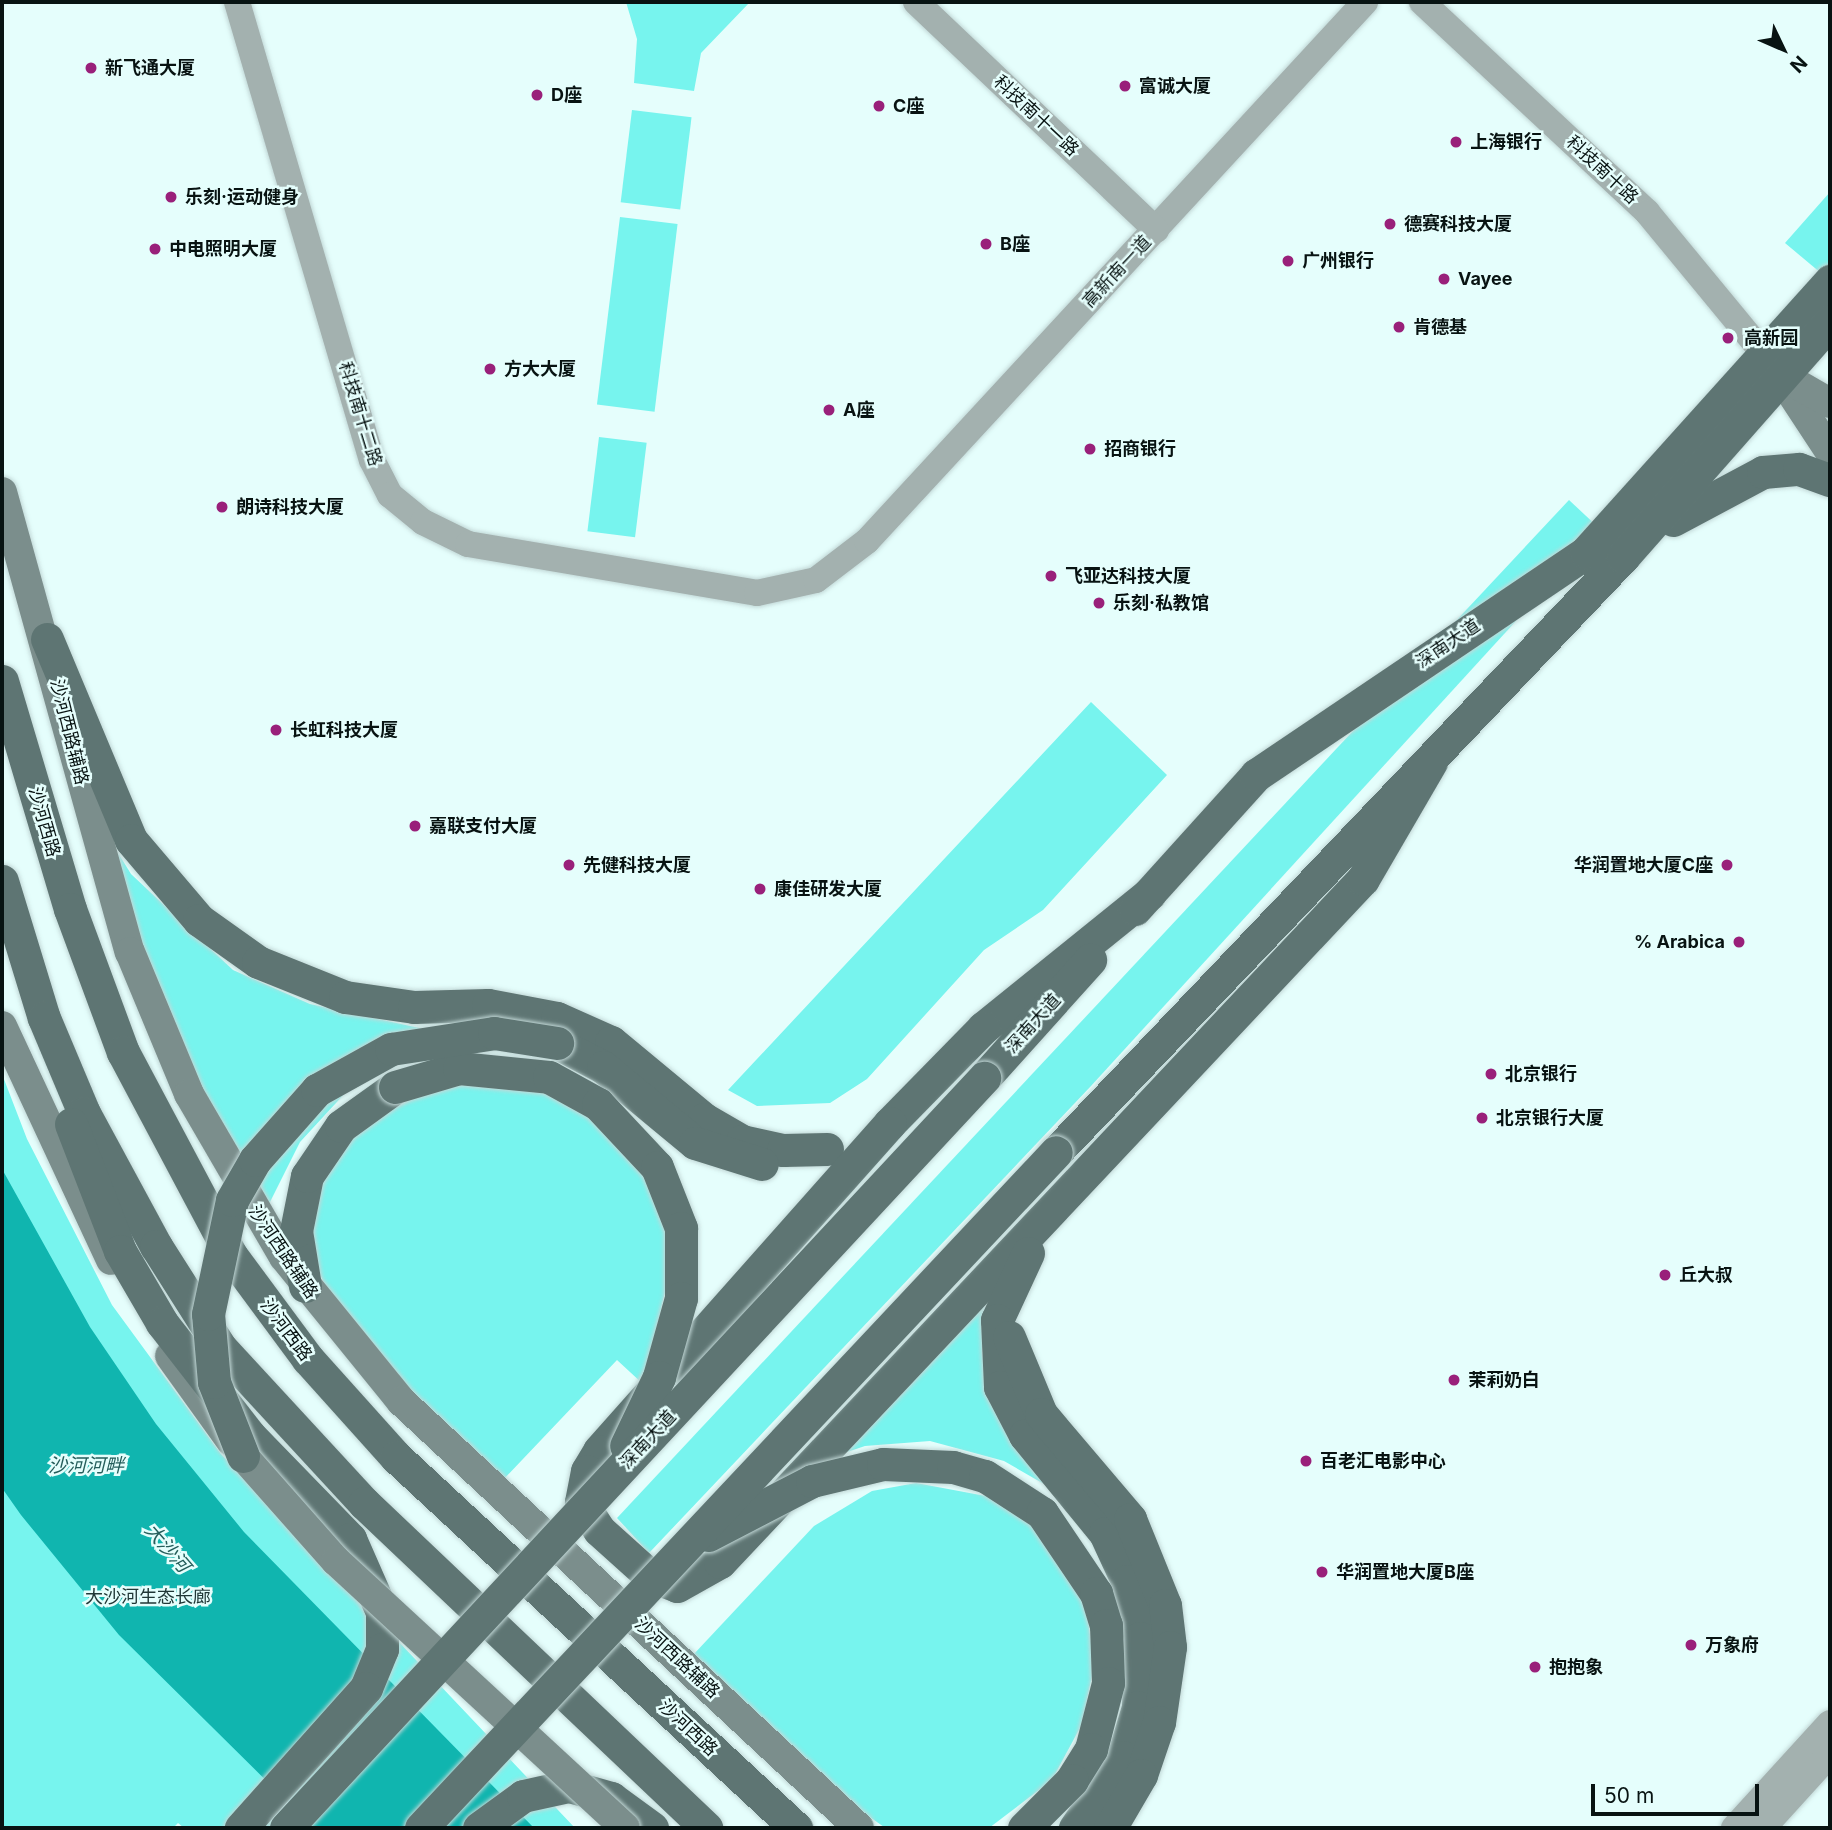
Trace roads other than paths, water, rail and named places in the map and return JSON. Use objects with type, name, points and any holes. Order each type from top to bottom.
[{"type":"main road","name":"深南大道","points":[[421,1828],[638,1592],[1056,1152],[1278,925],[1623,557],[1774,365],[1830,281]]},
{"type":"main road","name":"深南大道","points":[[286,1828],[984,1078],[1256,775],[1586,552],[1774,365],[1830,322]]},
{"type":"main road","points":[[1774,365],[1830,403]]},
{"type":"main road","points":[[1774,365],[1830,452]]},
{"type":"main road","points":[[1623,557],[1709,496],[1754,475],[1799,469],[1830,480]]},
{"type":"main road","name":"沙河西路辅路","points":[[2,492],[47,639],[98,854],[155,1015],[216,1144],[304,1286],[443,1442],[859,1828]]},
{"type":"main road","points":[[47,639],[131,840],[191,912],[258,962],[345,997],[414,1007],[488,1006],[556,1018],[611,1042],[704,1119],[742,1141],[783,1150],[827,1149]]},
{"type":"main road","name":"沙河西路","points":[[2,681],[70,909],[123,1052],[231,1255],[307,1359],[396,1457],[796,1828]]},
{"type":"main road","points":[[1149,894],[1010,1003],[890,1123],[587,1471],[581,1502],[588,1517],[649,1575],[677,1586],[714,1568],[1159,1099],[1363,879],[1431,762]]},
{"type":"main road","points":[[2,881],[62,1065],[89,1183],[162,1323],[250,1436],[350,1539],[373,1579],[385,1633],[377,1668],[344,1717],[241,1828]]},
{"type":"main road","points":[[1159,1099],[1278,925]]},
{"type":"main road","points":[[2,1026],[79,1201],[115,1267],[243,1456],[336,1561],[625,1828]]},
{"type":"main road","points":[[243,1456],[214,1382],[208,1314],[232,1200],[256,1160],[317,1090],[391,1049],[494,1032],[557,1043],[603,1067],[715,1154],[764,1165],[827,1149],[890,1123]]},
{"type":"main road","points":[[62,1065],[129,1200],[220,1347],[355,1495],[706,1828]]},
{"type":"main road","points":[[304,1286],[296,1231],[307,1176],[341,1126],[395,1087],[479,1067],[549,1077],[620,1122],[657,1167],[671,1196],[684,1260],[673,1336],[642,1417],[573,1520]]},
{"type":"main road","points":[[1049,1215],[1011,1286],[997,1320],[995,1366],[1010,1410],[1045,1460],[1089,1510],[1118,1558],[1140,1638],[1140,1695],[1122,1757],[1075,1828]]},
{"type":"main road","points":[[1011,1286],[1008,1333],[1027,1391],[1130,1519],[1165,1605],[1170,1647],[1159,1723],[1141,1775],[1110,1828]]},
{"type":"main road","points":[[638,1592],[725,1523],[812,1481],[849,1470],[883,1464],[953,1467],[1016,1492],[1042,1513],[1082,1565],[1106,1625],[1109,1652],[1102,1717],[1091,1749],[1057,1798],[1024,1828]]},
{"type":"main road","points":[[479,1828],[523,1796],[557,1787],[591,1789],[652,1828]]},
{"type":"street","name":"科技南十二路","points":[[237,2],[372,460],[405,509],[468,544],[734,591],[797,587],[833,570],[867,541]]},
{"type":"street","name":"科技南十一路","points":[[916,2],[1156,230]]},
{"type":"street","name":"高新南一道","points":[[867,541],[1365,2]]},
{"type":"street","name":"科技南十路","points":[[1422,2],[1647,212],[1774,365]]},
{"type":"street","points":[[1734,1828],[1830,1723]]},
{"type":"street","points":[[1763,1828],[1830,1754]]},
{"type":"water","name":"沙河河畔","points":[[2,1169],[90,1327],[156,1424],[244,1532],[534,1828],[314,1828],[119,1635],[21,1515],[2,1488]]},
{"type":"place","name":"新飞通大厦","points":[[91,68]]},
{"type":"place","name":"富诚大厦","points":[[1125,86]]},
{"type":"place","name":"D座","points":[[537,95]]},
{"type":"place","name":"C座","points":[[879,106]]},
{"type":"place","name":"上海银行","points":[[1456,142]]},
{"type":"place","name":"乐刻·运动健身","points":[[171,197]]},
{"type":"place","name":"德赛科技大厦","points":[[1390,224]]},
{"type":"place","name":"B座","points":[[986,244]]},
{"type":"place","name":"中电照明大厦","points":[[155,249]]},
{"type":"place","name":"广州银行","points":[[1288,261]]},
{"type":"place","name":"Vayee","points":[[1444,279]]},
{"type":"place","name":"肯德基","points":[[1399,327]]},
{"type":"place","name":"高新园","points":[[1728,338]]},
{"type":"place","name":"方大大厦","points":[[490,369]]},
{"type":"place","name":"A座","points":[[829,410]]},
{"type":"place","name":"招商银行","points":[[1090,449]]},
{"type":"place","name":"朗诗科技大厦","points":[[222,507]]},
{"type":"place","name":"飞亚达科技大厦","points":[[1051,576]]},
{"type":"place","name":"乐刻·私教馆","points":[[1099,603]]},
{"type":"place","name":"长虹科技大厦","points":[[276,730]]},
{"type":"place","name":"嘉联支付大厦","points":[[415,826]]},
{"type":"place","name":"先健科技大厦","points":[[569,865]]},
{"type":"place","name":"华润置地大厦C座","points":[[1727,865]]},
{"type":"place","name":"康佳研发大厦","points":[[760,889]]},
{"type":"place","name":"% Arabica","points":[[1739,942]]},
{"type":"place","name":"北京银行","points":[[1491,1074]]},
{"type":"place","name":"北京银行大厦","points":[[1482,1118]]},
{"type":"place","name":"丘大叔","points":[[1665,1275]]},
{"type":"place","name":"茉莉奶白","points":[[1454,1380]]},
{"type":"place","name":"百老汇电影中心","points":[[1306,1461]]},
{"type":"place","name":"华润置地大厦B座","points":[[1322,1572]]},
{"type":"place","name":"万象府","points":[[1691,1645]]},
{"type":"place","name":"抱抱象","points":[[1535,1667]]},
{"type":"water label","name":"大沙河","points":[[167,1548]]},
{"type":"park label","name":"大沙河生态长廊","points":[[148,1597]]}]
